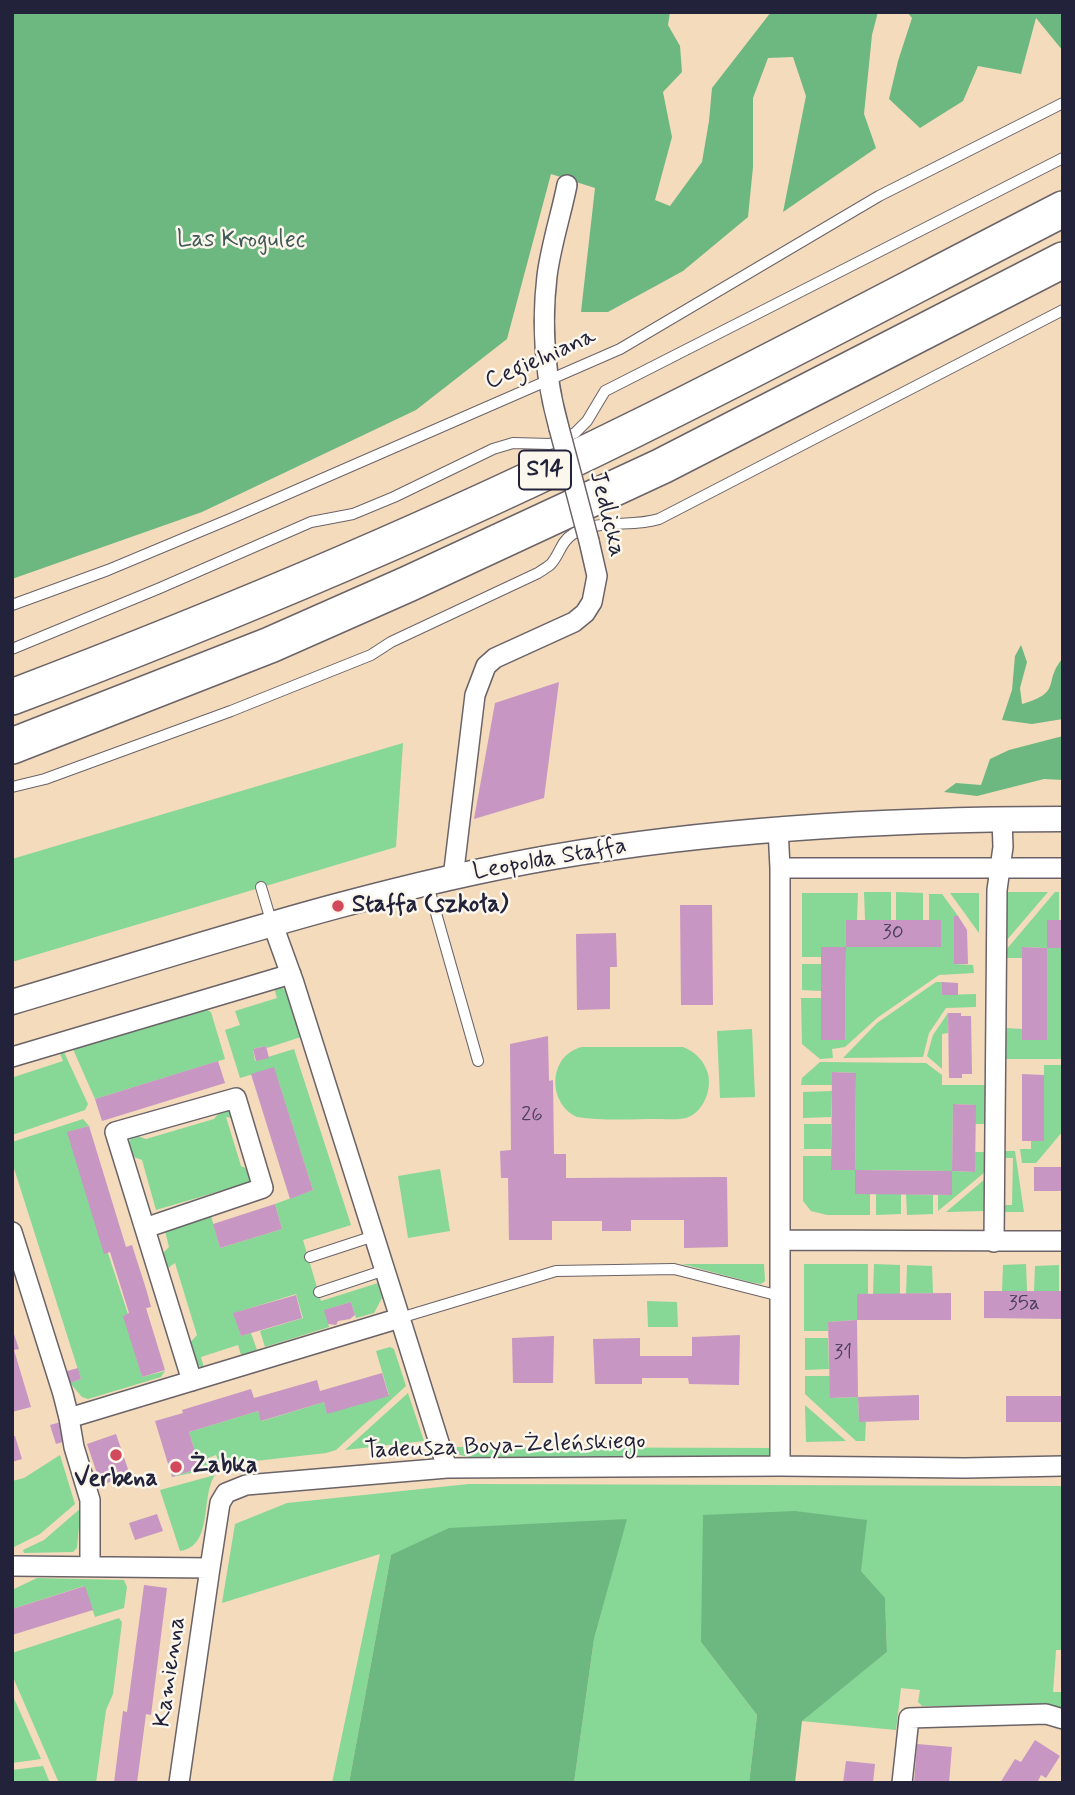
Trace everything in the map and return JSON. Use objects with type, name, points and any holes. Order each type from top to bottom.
[{"type":"highway","name":"S14","points":[[12,697],[239,609],[448,517],[630,431],[1063,209]]},
{"type":"highway","name":"S14","points":[[12,746],[270,645],[408,584],[662,466],[1063,260]]},
{"type":"street","name":"Jedlicka","points":[[453,878],[475,695],[486,666],[495,658],[574,622],[592,602],[597,576],[551,398],[544,349],[548,273],[567,185]]},
{"type":"street","points":[[994,1242],[1002,819]]},
{"type":"street","name":"Leopolda Staffa","points":[[12,1002],[338,906],[453,878],[597,850],[778,828],[867,822],[1063,819]]},
{"type":"street","points":[[778,828],[780,1466]]},
{"type":"street","points":[[780,868],[1063,868]]},
{"type":"street","points":[[273,925],[291,974],[447,1468]]},
{"type":"street","points":[[12,1057],[291,974]]},
{"type":"street","points":[[145,1228],[263,1188],[236,1098],[115,1132],[192,1381]]},
{"type":"street","points":[[12,1232],[64,1394],[74,1447],[89,1500],[90,1566]]},
{"type":"street","points":[[781,1240],[1063,1241]]},
{"type":"street","points":[[69,1418],[400,1318]]},
{"type":"street","name":"Tadeusza Boya-Żeleńskiego","points":[[210,1568],[220,1503],[226,1493],[246,1485],[447,1468],[965,1468],[1063,1465]]},
{"type":"street","points":[[12,1566],[210,1568]]},
{"type":"street","name":"Kamienna","points":[[179,1783],[210,1568]]},
{"type":"street","points":[[902,1783],[909,1718],[1046,1714],[1063,1719]]},
{"type":"lane","name":"Cegielniana","points":[[12,605],[108,570],[230,519],[620,349],[878,196],[1063,103]]},
{"type":"lane","points":[[12,649],[311,522],[353,514],[394,497],[493,449],[513,443],[550,444],[575,433],[587,421],[605,391],[1063,158]]},
{"type":"lane","points":[[12,787],[45,779],[231,711],[371,655],[391,642],[538,573],[551,563],[559,547],[570,535],[585,527],[646,523],[659,519],[1063,310]]},
{"type":"lane","points":[[428,884],[478,1061]]},
{"type":"lane","points":[[261,887],[273,925]]},
{"type":"lane","points":[[310,1257],[374,1236]]},
{"type":"lane","points":[[400,1318],[556,1271],[674,1269],[781,1296]]},
{"type":"lane","points":[[319,1292],[385,1270]]},
{"type":"green space","name":"Las Krogulec","points":[[12,12],[670,12],[668,25],[680,46],[682,72],[663,92],[672,137],[655,200],[670,206],[702,162],[712,88],[771,12],[878,12],[872,35],[864,114],[876,148],[783,212],[806,96],[793,57],[768,58],[753,98],[753,167],[748,217],[683,271],[608,312],[581,312],[595,188],[551,174],[507,339],[416,410],[202,512],[12,579]]},
{"type":"green space","points":[[907,12],[1063,12],[1063,51],[1036,18],[1021,74],[978,66],[963,101],[920,128],[889,99],[912,18]]},
{"type":"green space","points":[[1021,645],[1027,662],[1020,688],[1022,704],[1035,700],[1048,691],[1057,666],[1063,658],[1063,719],[1032,724],[1002,720],[1012,690],[1015,656]]},
{"type":"green space","points":[[1063,736],[1063,780],[1044,779],[977,796],[944,792],[956,783],[981,785],[990,759],[1009,750]]},
{"type":"green space","points":[[403,743],[396,847],[12,962],[12,859]]},
{"type":"green space","points":[[864,892],[891,892],[891,920],[865,920]]},
{"type":"green space","points":[[896,892],[923,893],[923,920],[896,920]]},
{"type":"green space","points":[[1006,892],[1048,892],[1006,941]]},
{"type":"green space","points":[[1055,892],[1059,892],[1063,948],[1063,1059],[1005,1059],[1006,1028],[1022,1029],[1023,1040],[1047,1040],[1047,948],[1023,947],[1023,958],[1006,958],[1006,950]]},
{"type":"green space","points":[[802,893],[858,893],[857,920],[846,920],[846,947],[822,947],[821,957],[802,957]]},
{"type":"green space","points":[[950,893],[979,893],[979,933]]},
{"type":"green space","points":[[929,894],[942,894],[958,916],[954,917],[954,964],[973,965],[974,973],[939,975],[877,1018],[845,1047],[832,1049],[833,1058],[820,1059],[802,1044],[801,998],[821,998],[821,1040],[845,1040],[846,947],[940,947],[941,921],[929,920]]},
{"type":"green space","points":[[802,964],[821,964],[821,991],[802,990]]},
{"type":"green space","points":[[936,982],[942,982],[942,995],[976,994],[976,1007],[946,1008],[929,1033],[923,1057],[843,1058],[877,1023]]},
{"type":"green space","points":[[280,986],[291,994],[304,1036],[267,1048],[253,1049],[255,1061],[294,1049],[351,1225],[303,1240],[321,1301],[378,1283],[382,1298],[374,1313],[356,1318],[351,1302],[325,1310],[329,1327],[265,1347],[260,1331],[303,1318],[296,1294],[234,1313],[241,1336],[251,1333],[257,1350],[241,1355],[238,1345],[201,1357],[202,1368],[195,1363],[188,1345],[197,1335],[175,1263],[164,1271],[160,1256],[169,1247],[165,1231],[211,1216],[220,1248],[282,1229],[275,1204],[313,1190],[274,1068],[240,1078],[225,1030],[240,1025],[235,1011],[277,998],[274,988]]},
{"type":"green space","points":[[205,1009],[211,1012],[225,1059],[95,1099],[72,1047]]},
{"type":"green space","points":[[948,1013],[948,1033],[942,1034],[942,1069],[927,1056],[933,1035]]},
{"type":"green space","points":[[752,1029],[755,1097],[720,1098],[717,1031]]},
{"type":"green space","points":[[582,1047],[683,1047],[698,1057],[706,1069],[709,1087],[705,1100],[697,1111],[683,1119],[577,1117],[560,1101],[556,1080],[563,1059]]},
{"type":"green space","points":[[63,1050],[88,1104],[85,1110],[12,1135],[12,1071],[14,1077],[63,1061],[59,1051]]},
{"type":"green space","points":[[820,1062],[926,1063],[942,1075],[942,1085],[985,1085],[986,1124],[975,1124],[975,1105],[953,1104],[952,1171],[856,1170],[855,1193],[870,1194],[870,1215],[827,1215],[811,1211],[803,1201],[803,1156],[831,1156],[831,1170],[855,1169],[856,1073],[832,1072],[832,1085],[801,1085],[802,1078]]},
{"type":"green space","points":[[1044,1065],[1063,1065],[1063,1131],[1036,1163],[1022,1163],[1020,1149],[1031,1149],[1031,1140],[1044,1140]]},
{"type":"green space","points":[[832,1091],[831,1117],[803,1118],[803,1092]]},
{"type":"green space","points":[[223,1108],[232,1109],[238,1119],[226,1117],[241,1166],[255,1172],[254,1184],[244,1184],[156,1210],[142,1160],[126,1154],[132,1134],[146,1139],[214,1119]]},
{"type":"green space","points":[[83,1119],[89,1126],[68,1132],[128,1314],[124,1316],[142,1377],[165,1371],[161,1377],[88,1399],[82,1397],[70,1383],[81,1379],[12,1162],[12,1142]]},
{"type":"green space","points":[[804,1124],[831,1124],[831,1149],[804,1149]]},
{"type":"green space","points":[[998,1151],[1015,1151],[1024,1212],[998,1212],[998,1205],[1012,1205],[1013,1158],[999,1158]]},
{"type":"green space","points":[[975,1152],[985,1152],[985,1172],[938,1211],[938,1195],[952,1195],[952,1171],[975,1172]]},
{"type":"green space","points":[[440,1169],[450,1231],[408,1238],[398,1176]]},
{"type":"green space","points":[[985,1179],[984,1211],[946,1212]]},
{"type":"green space","points":[[876,1194],[901,1194],[901,1214],[876,1215]]},
{"type":"green space","points":[[906,1194],[933,1195],[933,1214],[907,1215]]},
{"type":"green space","points":[[682,1264],[764,1264],[765,1281],[761,1284],[750,1282]]},
{"type":"green space","points":[[804,1264],[868,1264],[868,1294],[857,1294],[857,1320],[828,1322],[828,1331],[804,1331]]},
{"type":"green space","points":[[874,1264],[900,1265],[900,1294],[873,1294]]},
{"type":"green space","points":[[1026,1264],[1027,1291],[1002,1291],[1003,1265]]},
{"type":"green space","points":[[907,1265],[932,1266],[933,1293],[906,1294]]},
{"type":"green space","points":[[1059,1265],[1059,1291],[1034,1291],[1035,1266]]},
{"type":"green space","points":[[647,1301],[677,1302],[678,1327],[648,1327]]},
{"type":"green space","points":[[805,1338],[828,1338],[829,1369],[805,1370]]},
{"type":"green space","points":[[390,1347],[394,1349],[406,1386],[336,1450],[220,1465],[216,1455],[208,1458],[211,1467],[206,1470],[172,1477],[200,1468],[189,1432],[258,1411],[262,1421],[324,1402],[327,1413],[389,1395],[376,1351]]},
{"type":"green space","points":[[805,1376],[830,1376],[831,1398],[858,1397],[859,1421],[866,1422],[865,1441],[856,1441],[805,1394]]},
{"type":"green space","points":[[408,1393],[424,1441],[345,1450]]},
{"type":"green space","points":[[805,1405],[846,1441],[806,1442]]},
{"type":"green space","points":[[451,1447],[772,1448],[769,1455],[763,1458],[470,1457],[460,1455]]},
{"type":"green space","points":[[60,1455],[75,1504],[40,1534],[12,1548],[12,1481],[24,1478]]},
{"type":"green space","points":[[215,1475],[198,1540],[191,1547],[180,1551],[160,1490]]},
{"type":"green space","points":[[469,1484],[1063,1486],[1063,1650],[1056,1650],[1053,1692],[1063,1692],[1063,1707],[922,1706],[918,1702],[920,1690],[901,1688],[896,1730],[801,1721],[887,1652],[885,1599],[861,1571],[701,1642],[757,1715],[749,1783],[574,1783],[594,1639],[626,1519],[391,1555],[349,1783],[332,1783],[380,1554],[222,1603],[235,1524],[287,1503]]},
{"type":"green space","points":[[81,1508],[84,1513],[80,1516],[77,1548],[73,1552],[24,1553],[23,1550],[44,1540]]},
{"type":"green space","points":[[795,1511],[867,1520],[861,1571],[885,1598],[887,1652],[802,1721],[795,1783],[749,1783],[757,1715],[701,1642],[703,1515]]},
{"type":"green space","points":[[627,1519],[594,1639],[574,1783],[349,1783],[391,1555],[449,1528]]},
{"type":"green space","points":[[37,1578],[124,1580],[127,1587],[124,1608],[95,1617],[84,1586],[12,1609],[12,1590]]},
{"type":"green space","points":[[119,1618],[122,1622],[113,1694],[106,1710],[96,1783],[59,1783],[12,1675],[12,1653]]},
{"type":"green space","points":[[12,1694],[41,1759],[12,1763]]},
{"type":"green space","points":[[43,1766],[50,1783],[12,1783],[12,1770]]},
{"type":"building","points":[[559,682],[544,798],[474,819],[495,703]]},
{"type":"building","points":[[680,905],[712,905],[713,1005],[681,1005]]},
{"type":"building","points":[[954,916],[958,916],[967,930],[968,964],[954,964]]},
{"type":"building","points":[[846,920],[941,920],[941,947],[846,947]]},
{"type":"building","points":[[1047,920],[1063,920],[1063,948],[1047,948]]},
{"type":"building","points":[[616,933],[617,967],[610,967],[610,1009],[577,1010],[576,934]]},
{"type":"building","points":[[821,947],[846,947],[845,1040],[821,1040]]},
{"type":"building","points":[[1022,947],[1047,948],[1047,1040],[1022,1040]]},
{"type":"building","points":[[942,982],[958,983],[958,995],[942,995]]},
{"type":"building","points":[[948,1013],[971,1016],[972,1074],[962,1074],[962,1078],[949,1078]]},
{"type":"building","points":[[548,1036],[549,1081],[553,1080],[554,1154],[566,1154],[566,1178],[727,1177],[728,1247],[684,1248],[684,1220],[631,1220],[631,1231],[602,1231],[602,1221],[552,1221],[552,1240],[509,1240],[508,1178],[501,1178],[500,1151],[511,1150],[510,1044]]},
{"type":"building","points":[[266,1046],[269,1058],[256,1061],[253,1049]]},
{"type":"building","points":[[218,1061],[225,1083],[102,1121],[95,1099]]},
{"type":"building","points":[[274,1067],[313,1190],[290,1199],[251,1074]]},
{"type":"building","points":[[832,1072],[856,1073],[855,1170],[831,1170]]},
{"type":"building","points":[[1022,1074],[1044,1075],[1044,1141],[1022,1141]]},
{"type":"building","points":[[953,1104],[976,1105],[975,1172],[952,1171]]},
{"type":"building","points":[[89,1126],[126,1247],[132,1245],[147,1292],[151,1307],[146,1308],[165,1370],[142,1377],[123,1316],[129,1313],[110,1252],[104,1254],[67,1132]]},
{"type":"building","points":[[1034,1167],[1063,1167],[1063,1191],[1034,1191]]},
{"type":"building","points":[[855,1170],[952,1171],[952,1195],[855,1194]]},
{"type":"building","points":[[275,1204],[282,1229],[220,1248],[213,1224]]},
{"type":"building","points":[[984,1291],[1063,1291],[1063,1319],[984,1318]]},
{"type":"building","points":[[951,1293],[951,1320],[857,1320],[857,1294]]},
{"type":"building","points":[[296,1295],[302,1318],[241,1336],[233,1313]]},
{"type":"building","points":[[351,1302],[355,1315],[350,1319],[338,1321],[336,1325],[328,1324],[324,1310]]},
{"type":"building","points":[[857,1320],[858,1397],[830,1398],[828,1322]]},
{"type":"building","points":[[13,1331],[19,1349],[14,1350],[31,1407],[12,1412]]},
{"type":"building","points":[[740,1335],[739,1385],[689,1384],[688,1378],[642,1378],[642,1384],[595,1384],[593,1339],[640,1338],[640,1356],[692,1356],[692,1337]]},
{"type":"building","points":[[554,1336],[553,1383],[513,1383],[512,1338]]},
{"type":"building","points":[[78,1368],[81,1379],[70,1383],[67,1371]]},
{"type":"building","points":[[382,1373],[389,1396],[327,1414],[324,1402],[261,1421],[258,1411],[189,1432],[200,1468],[172,1477],[155,1421],[251,1389],[254,1398],[317,1380],[320,1391]]},
{"type":"building","points":[[919,1395],[919,1420],[859,1422],[858,1397]]},
{"type":"building","points":[[1006,1396],[1063,1396],[1063,1422],[1006,1422]]},
{"type":"building","points":[[61,1422],[66,1441],[56,1444],[50,1425]]},
{"type":"building","points":[[116,1434],[130,1475],[101,1485],[87,1444]]},
{"type":"building","points":[[12,1436],[15,1436],[22,1459],[12,1462]]},
{"type":"building","points":[[157,1514],[163,1531],[135,1540],[129,1523]]},
{"type":"building","points":[[144,1585],[167,1588],[151,1715],[146,1714],[137,1783],[114,1783],[123,1711],[127,1712]]},
{"type":"building","points":[[85,1586],[93,1610],[12,1635],[12,1609]]},
{"type":"building","points":[[1035,1740],[1060,1756],[1046,1778],[1041,1775],[1037,1783],[1000,1783],[1015,1759],[1021,1762]]},
{"type":"building","points":[[917,1744],[952,1747],[949,1783],[914,1783]]},
{"type":"building","points":[[846,1761],[875,1764],[873,1783],[843,1783]]},
{"type":"place","name":"Staffa (szkoła)","points":[[338,906]]},
{"type":"place","name":"Verbena","points":[[116,1455]]},
{"type":"place","name":"Żabka","points":[[176,1467]]}]
